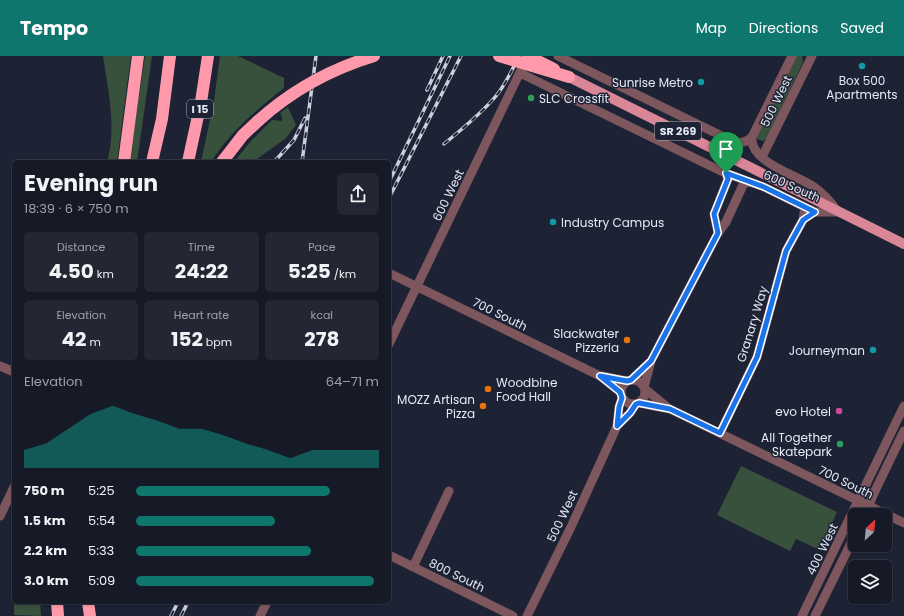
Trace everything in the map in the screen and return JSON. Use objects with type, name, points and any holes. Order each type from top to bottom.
[{"type":"highway","points":[[124,160],[138,56]]},
{"type":"highway","points":[[152,160],[162,119],[170,56]]},
{"type":"highway","name":"I 15","points":[[188,160],[201,102],[208,56]]},
{"type":"highway","points":[[224,160],[244,135],[272,108],[306,87],[356,61],[374,56]]},
{"type":"highway","points":[[499,56],[569,77]]},
{"type":"highway","points":[[528,56],[569,77]]},
{"type":"highway","points":[[57,604],[58,616]]},
{"type":"highway","points":[[88,604],[90,616]]},
{"type":"main road","name":"600 South","points":[[569,77],[904,244]]},
{"type":"street","name":"600 West","points":[[391,340],[528,56]]},
{"type":"street","points":[[558,56],[732,142],[744,142],[752,137]]},
{"type":"street","name":"500 West","points":[[752,137],[792,56]]},
{"type":"street","name":"500 West","points":[[762,157],[812,56]]},
{"type":"street","name":"600 South","points":[[520,73],[746,182],[764,187],[815,212],[838,212]]},
{"type":"street","name":"600 South","points":[[752,137],[753,146],[757,153],[778,167],[814,187],[826,197],[838,212]]},
{"type":"street","points":[[718,233],[714,214],[728,179],[726,173]]},
{"type":"street","points":[[651,361],[622,386],[621,395],[628,403],[638,403],[645,395],[644,388],[651,361],[718,233],[726,222],[743,185],[746,182]]},
{"type":"street","name":"Granary Way","points":[[720,433],[757,357],[786,251],[803,220],[806,208]]},
{"type":"street","name":"Granary Way","points":[[803,220],[815,212]]},
{"type":"street","name":"700 South","points":[[391,274],[600,376],[621,395]]},
{"type":"street","points":[[0,366],[12,371]]},
{"type":"street","name":"700 South","points":[[600,376],[629,380]]},
{"type":"street","points":[[629,380],[638,381],[644,388]]},
{"type":"street","name":"700 South","points":[[644,388],[670,409],[904,524]]},
{"type":"street","name":"500 West","points":[[527,616],[571,527],[617,426],[621,395]]},
{"type":"street","name":"500 West","points":[[617,426],[638,403]]},
{"type":"street","name":"700 South","points":[[638,403],[670,409]]},
{"type":"street","name":"400 West","points":[[802,616],[904,406]]},
{"type":"street","points":[[869,506],[904,431]]},
{"type":"street","points":[[0,516],[2,506],[12,490]]},
{"type":"street","points":[[413,567],[449,491]]},
{"type":"street","name":"400 West","points":[[815,616],[848,549]]},
{"type":"street","name":"800 South","points":[[391,556],[514,616]]},
{"type":"street","points":[[260,616],[266,604]]},
{"type":"green space","points":[[103,56],[131,56],[117,160],[107,160],[111,136],[111,109]]},
{"type":"green space","points":[[145,56],[152,56],[137,160],[129,160]]},
{"type":"green space","points":[[220,56],[238,56],[284,78],[284,88],[235,131],[212,160],[201,160],[214,101]]},
{"type":"green space","points":[[795,56],[802,56],[803,62],[767,138],[763,141],[757,139],[756,137]]},
{"type":"green space","points":[[288,107],[296,125],[286,138],[256,160],[236,160],[250,142],[272,120],[282,121],[280,113]]},
{"type":"green space","points":[[741,466],[837,512],[820,550],[796,539],[790,551],[717,515]]},
{"type":"green space","points":[[14,604],[40,604],[41,616],[14,615]]},
{"type":"railway","points":[[302,160],[316,56]]},
{"type":"railway","points":[[427,90],[443,56]]},
{"type":"railway","points":[[391,178],[450,56]]},
{"type":"railway","points":[[391,194],[461,56]]},
{"type":"railway","points":[[444,144],[478,115],[496,96],[506,82],[519,56]]},
{"type":"railway","points":[[276,160],[294,140],[305,118]]},
{"type":"railway","points":[[171,616],[177,604]]},
{"type":"railway","points":[[181,616],[187,604]]},
{"type":"place","name":"Box 500 Apartments","points":[[862,66]]},
{"type":"place","name":"Sunrise Metro","points":[[701,82]]},
{"type":"place","name":"SLC Crossfit","points":[[531,98]]},
{"type":"place","name":"Industry Campus","points":[[553,222]]},
{"type":"place","name":"Slackwater Pizzeria","points":[[627,340]]},
{"type":"place","name":"Journeyman","points":[[873,350]]},
{"type":"place","name":"Woodbine Food Hall","points":[[488,389]]},
{"type":"place","name":"MOZZ Artisan Pizza","points":[[483,406]]},
{"type":"place","name":"evo Hotel","points":[[839,411]]},
{"type":"place","name":"All Together Skatepark","points":[[840,444]]},
{"type":"route","points":[[726,173],[746,182],[764,187],[815,212],[803,220],[786,251],[757,357],[720,433],[670,409],[639,403],[636,404],[630,413],[617,426],[619,407],[622,398],[620,392],[600,376],[627,381],[631,380],[651,361],[718,233],[714,214],[728,179],[726,173]]}]
